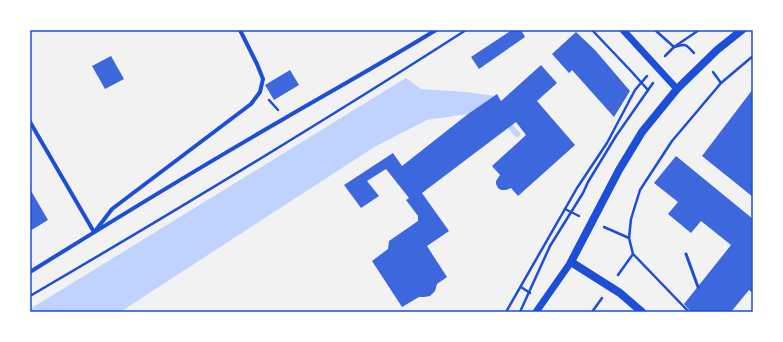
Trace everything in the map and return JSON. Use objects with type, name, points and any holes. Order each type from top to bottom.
[{"type":"main road","points":[[642,312],[620,293],[571,262],[619,170],[642,132],[677,89],[712,54],[742,30]]},
{"type":"street","points":[[96,230],[112,210],[250,104],[260,92],[263,79],[240,30]]},
{"type":"street","points":[[30,272],[96,230],[436,30]]},
{"type":"street","points":[[623,30],[677,89]]},
{"type":"street","points":[[30,122],[96,230]]},
{"type":"street","points":[[536,312],[571,262]]},
{"type":"lane","points":[[686,254],[698,287]]},
{"type":"path","points":[[30,296],[259,159],[393,77],[466,30]]},
{"type":"path","points":[[520,287],[528,292],[550,246],[588,182],[616,136],[648,90],[592,30]]},
{"type":"path","points":[[655,30],[674,48]]},
{"type":"path","points":[[506,312],[576,188],[607,143],[635,90],[655,66],[674,48],[699,30]]},
{"type":"path","points":[[674,48],[684,45]]},
{"type":"path","points":[[689,312],[633,254],[629,238],[630,219],[640,190],[672,141],[721,83],[753,56]]},
{"type":"path","points":[[260,92],[286,118]]},
{"type":"water","points":[[406,78],[421,89],[466,92],[494,96],[468,114],[427,120],[376,146],[120,312],[30,312],[30,309]]},
{"type":"building","points":[[512,30],[521,30],[525,37],[479,69],[471,57]]},
{"type":"building","points":[[576,32],[595,50],[630,91],[614,117],[572,70],[569,73],[552,54]]},
{"type":"building","points":[[111,56],[124,79],[105,89],[92,66]]},
{"type":"building","points":[[541,65],[557,83],[537,101],[575,145],[518,196],[511,188],[501,190],[496,184],[496,181],[500,175],[492,166],[526,135],[516,122],[422,193],[449,231],[427,246],[447,277],[437,284],[435,291],[430,296],[419,297],[402,307],[372,261],[388,249],[389,241],[418,221],[418,216],[406,200],[409,198],[386,169],[367,181],[379,196],[361,208],[344,185],[393,153],[402,166],[468,114],[497,94],[501,101]]},
{"type":"building","points":[[290,70],[299,85],[274,100],[265,85]]},
{"type":"building","points":[[753,89],[753,197],[702,156]]},
{"type":"building","points":[[676,156],[753,219],[753,293],[749,290],[731,312],[691,312],[684,304],[731,245],[701,221],[691,233],[668,214],[678,202],[654,183]]},
{"type":"building","points":[[30,189],[48,220],[30,231]]},
{"type":"waterway","points":[[510,126],[517,134]]}]
